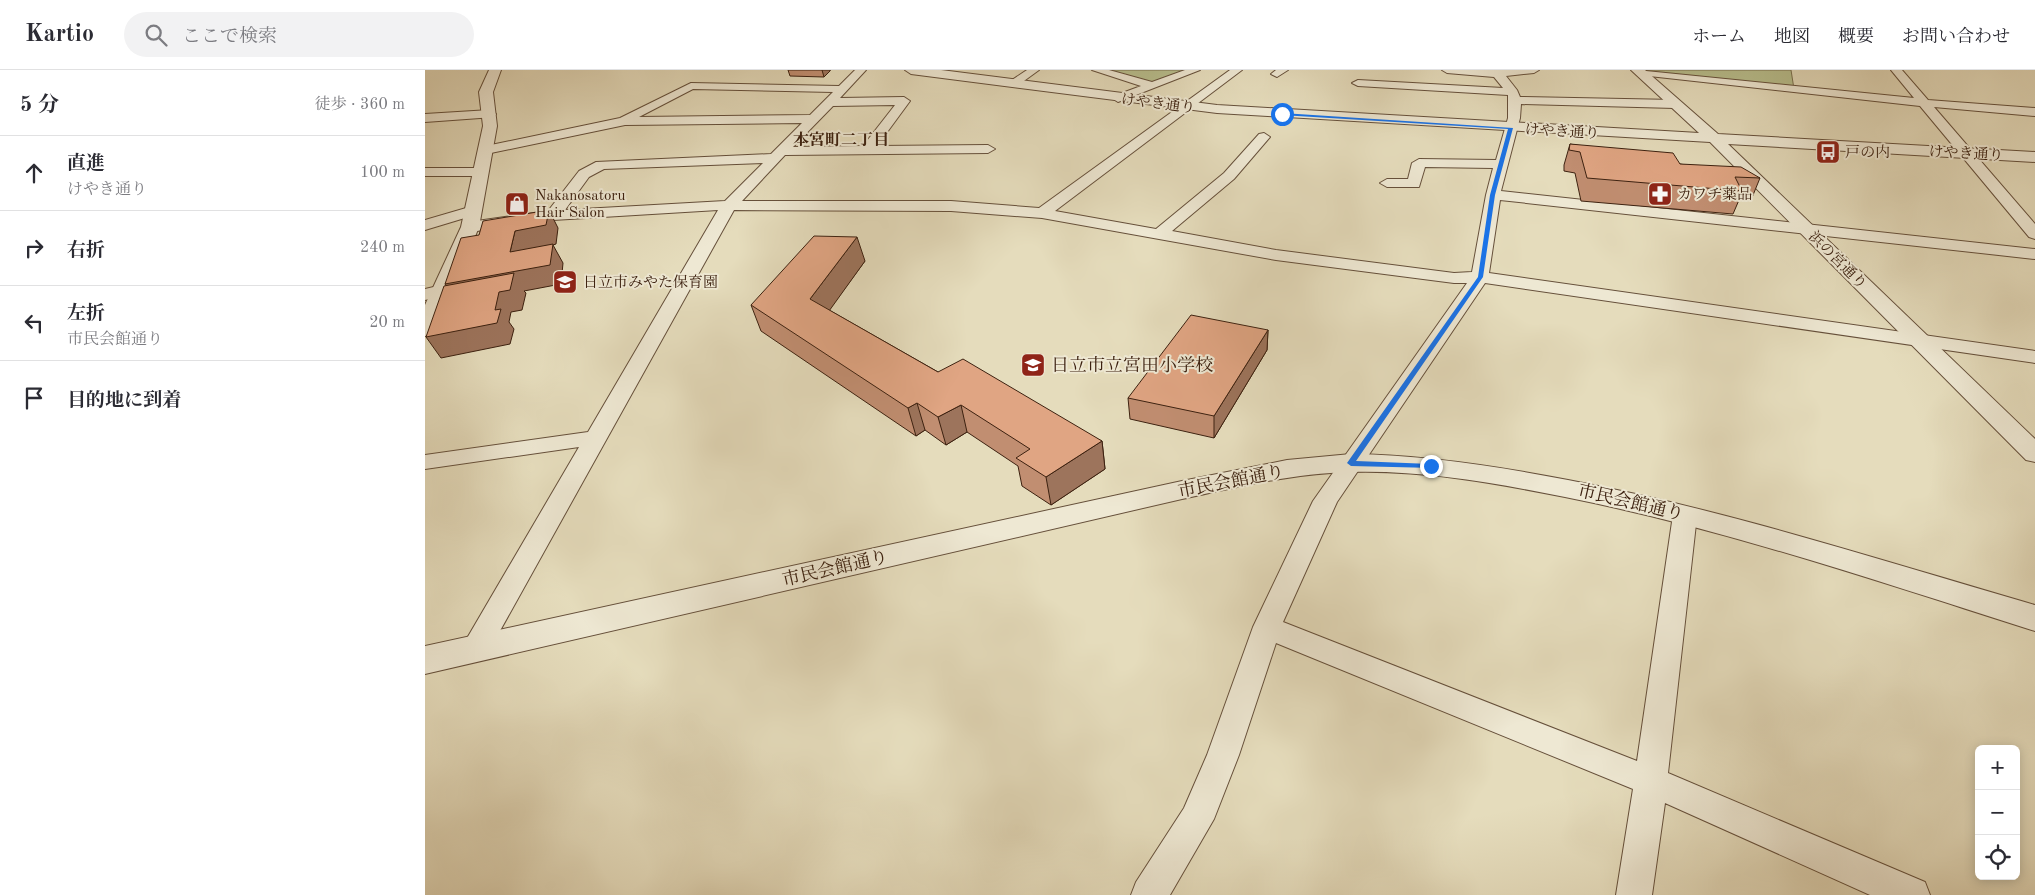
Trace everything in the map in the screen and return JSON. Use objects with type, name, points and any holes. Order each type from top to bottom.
[{"type":"street","points":[[425,329],[472,219],[486,150],[490,114],[485,93],[486,86],[495,70]]},
{"type":"street","points":[[477,648],[594,438],[729,205],[861,70]]},
{"type":"street","name":"けやき通り","points":[[911,70],[1189,107],[1511,128],[2035,157]]},
{"type":"street","points":[[1013,84],[1034,70]]},
{"type":"street","points":[[1097,70],[1150,86]]},
{"type":"street","points":[[1118,98],[1195,70]]},
{"type":"street","points":[[1042,214],[1237,70]]},
{"type":"street","points":[[1447,70],[1505,84],[1534,70]]},
{"type":"street","points":[[1895,70],[2035,234]]},
{"type":"street","points":[[1639,71],[1794,84],[1924,102],[2035,112]]},
{"type":"street","name":"浜の宮通り","points":[[1639,71],[1715,139],[2035,454]]},
{"type":"street","points":[[1358,83],[1505,84],[1675,104]]},
{"type":"street","points":[[1149,895],[1197,820],[1223,755],[1267,627],[1325,501],[1481,277],[1493,195],[1514,118],[1505,84]]},
{"type":"street","points":[[625,120],[691,86],[904,101],[866,151]]},
{"type":"street","points":[[425,118],[490,114]]},
{"type":"street","points":[[486,150],[625,120],[812,119]]},
{"type":"street","points":[[1160,233],[1229,176],[1264,137]]},
{"type":"street","points":[[553,215],[585,174],[601,165],[866,151],[988,149]]},
{"type":"street","points":[[1387,183],[1414,184],[1419,163],[1500,164]]},
{"type":"street","points":[[425,172],[481,172]]},
{"type":"street","points":[[1493,195],[2035,254]]},
{"type":"street","points":[[425,225],[472,219],[729,205],[951,206],[1042,214],[1160,233],[1276,255],[1454,278],[1481,277],[2035,357]]},
{"type":"street","points":[[425,295],[443,290]]},
{"type":"street","points":[[425,462],[594,438]]},
{"type":"street","name":"市民会館通り","points":[[425,660],[1182,490],[1252,476],[1351,463],[1431,466],[1590,492],[1685,515],[2035,618]]},
{"type":"street","points":[[1634,895],[1685,515]]},
{"type":"street","points":[[1267,627],[1650,781],[1912,895]]},
{"type":"green space","points":[[1105,70],[1192,70],[1152,84]]},
{"type":"green space","points":[[1642,70],[1791,70],[1794,89],[1644,71]]},
{"type":"building","points":[[1570,144],[1673,153],[1680,164],[1741,167],[1760,178],[1735,177],[1742,191],[1587,178],[1580,152],[1569,150]]},
{"type":"building","points":[[549,210],[546,225],[515,231],[510,252],[553,244],[550,265],[445,284],[461,238],[479,235],[483,221]]},
{"type":"building","points":[[814,236],[857,237],[810,299],[938,372],[963,359],[1102,441],[1046,477],[1016,458],[1030,449],[961,405],[938,417],[917,403],[908,408],[751,305]]},
{"type":"building","points":[[514,273],[510,290],[499,292],[495,310],[501,309],[497,323],[426,337],[444,286]]},
{"type":"building","points":[[1191,315],[1268,330],[1214,416],[1128,398]]},
{"type":"place","name":"戸の内","points":[[1828,152]]},
{"type":"place","name":"カワチ薬品","points":[[1660,194]]},
{"type":"place","name":"Nakanosatoru Hair Salon","points":[[517,204]]},
{"type":"place","name":"日立市みやた保育園","points":[[565,282]]},
{"type":"place","name":"日立市立宮田小学校","points":[[1033,365]]},
{"type":"district","name":"本宮町二丁目","points":[[841,139]]},
{"type":"route","points":[[1282,114],[1511,128],[1493,195],[1481,277],[1351,463],[1431,466]]}]
